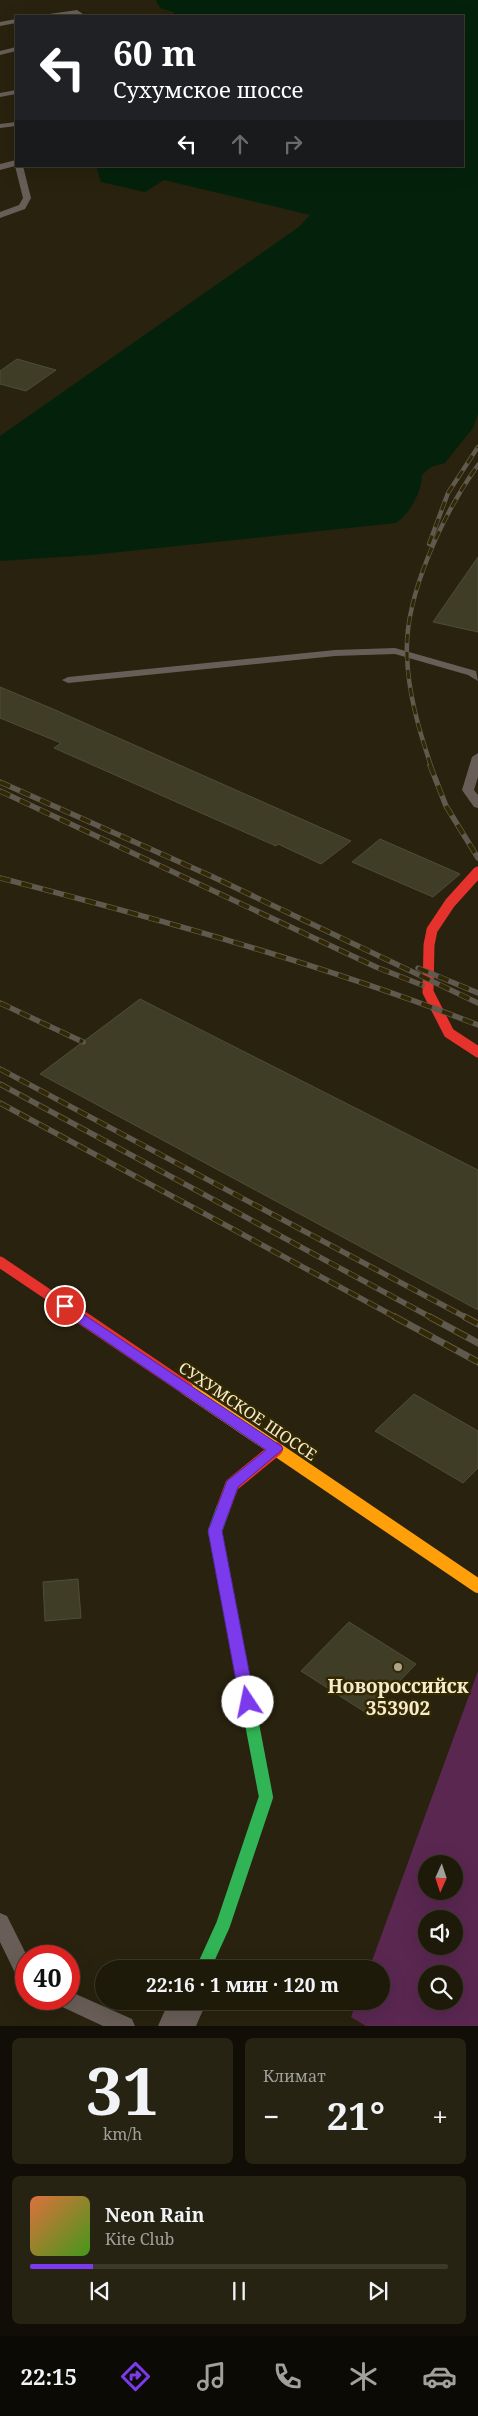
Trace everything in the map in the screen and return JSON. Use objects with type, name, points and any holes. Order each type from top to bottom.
[{"type":"main road","points":[[478,872],[443,912],[430,935],[431,982],[428,992],[449,1033],[478,1052]]},
{"type":"main road","name":"СУХУМСКОЕ ШОССЕ","points":[[0,1262],[478,1586]]},
{"type":"main road","points":[[207,1960],[223,1925],[266,1797],[215,1531],[232,1484],[276,1449]]},
{"type":"street","points":[[177,2026],[184,2010]]},
{"type":"lane","points":[[48,15],[77,12],[81,15]]},
{"type":"lane","points":[[0,24],[15,21]]},
{"type":"lane","points":[[0,53],[15,49]]},
{"type":"lane","points":[[0,95],[15,92]]},
{"type":"lane","points":[[0,126],[15,124]]},
{"type":"lane","points":[[0,167],[15,163]]},
{"type":"lane","points":[[0,215],[22,207],[27,198],[19,167]]},
{"type":"lane","points":[[68,680],[335,653],[395,651],[472,673],[478,678]]},
{"type":"lane","points":[[478,757],[468,790],[478,804]]},
{"type":"lane","points":[[0,1922],[15,1953]]},
{"type":"lane","points":[[80,2006],[125,2026]]},
{"type":"shaded area","points":[[156,0],[478,0],[478,414],[473,428],[445,463],[431,467],[422,475],[420,488],[414,502],[406,514],[396,523],[91,555],[0,561],[0,436],[299,227],[310,215],[164,180],[145,192],[101,182],[96,167],[464,167],[464,15],[175,15],[173,12],[160,8]]},
{"type":"shaded area","points":[[478,1671],[478,2026],[366,2026],[351,2017],[354,2010],[390,2010],[390,1960],[372,1960]]},
{"type":"building","points":[[17,359],[56,370],[26,391],[0,384],[0,371]]},
{"type":"building","points":[[478,557],[478,632],[433,622]]},
{"type":"building","points":[[0,687],[351,841],[321,864],[278,844],[276,846],[54,748],[61,743],[0,718]]},
{"type":"building","points":[[380,839],[460,874],[433,897],[352,862]]},
{"type":"building","points":[[140,999],[478,1170],[478,1310],[40,1074]]},
{"type":"building","points":[[414,1394],[478,1431],[478,1468],[463,1483],[375,1431]]},
{"type":"building","points":[[78,1579],[81,1618],[45,1621],[43,1582]]},
{"type":"building","points":[[349,1622],[416,1664],[368,1714],[301,1671]]},
{"type":"railway","points":[[429,544],[448,493],[478,447]]},
{"type":"railway","points":[[431,766],[418,725],[412,697],[407,655],[408,632],[419,581],[429,556],[452,506],[478,465]]},
{"type":"railway","points":[[430,765],[446,806],[478,858]]},
{"type":"railway","points":[[0,782],[211,876],[478,1003]]},
{"type":"railway","points":[[0,791],[376,967],[422,985]]},
{"type":"railway","points":[[0,878],[241,944],[360,982],[478,1025]]},
{"type":"railway","points":[[418,968],[478,993]]},
{"type":"railway","points":[[0,1003],[83,1042]]},
{"type":"railway","points":[[0,1069],[467,1318]]},
{"type":"railway","points":[[0,1084],[432,1318]]},
{"type":"railway","points":[[0,1103],[397,1318]]},
{"type":"railway","points":[[395,1317],[478,1362]]},
{"type":"railway","points":[[430,1317],[478,1343]]},
{"type":"railway","points":[[465,1317],[478,1324]]},
{"type":"traffic: fast","points":[[207,1960],[223,1925],[266,1797],[215,1531],[223,1509]]},
{"type":"traffic: slow","points":[[186,1388],[478,1586]]},
{"type":"traffic: jam","points":[[478,872],[450,903],[432,930],[429,945],[428,992],[449,1033],[478,1052]]},
{"type":"traffic: jam","points":[[0,1262],[186,1388]]},
{"type":"traffic: jam","points":[[223,1509],[232,1485],[276,1449]]},
{"type":"place","name":"Новороссийск 353902","points":[[398,1667]]},
{"type":"route","points":[[65,1306],[276,1449],[232,1484],[215,1531],[248,1702]]}]
